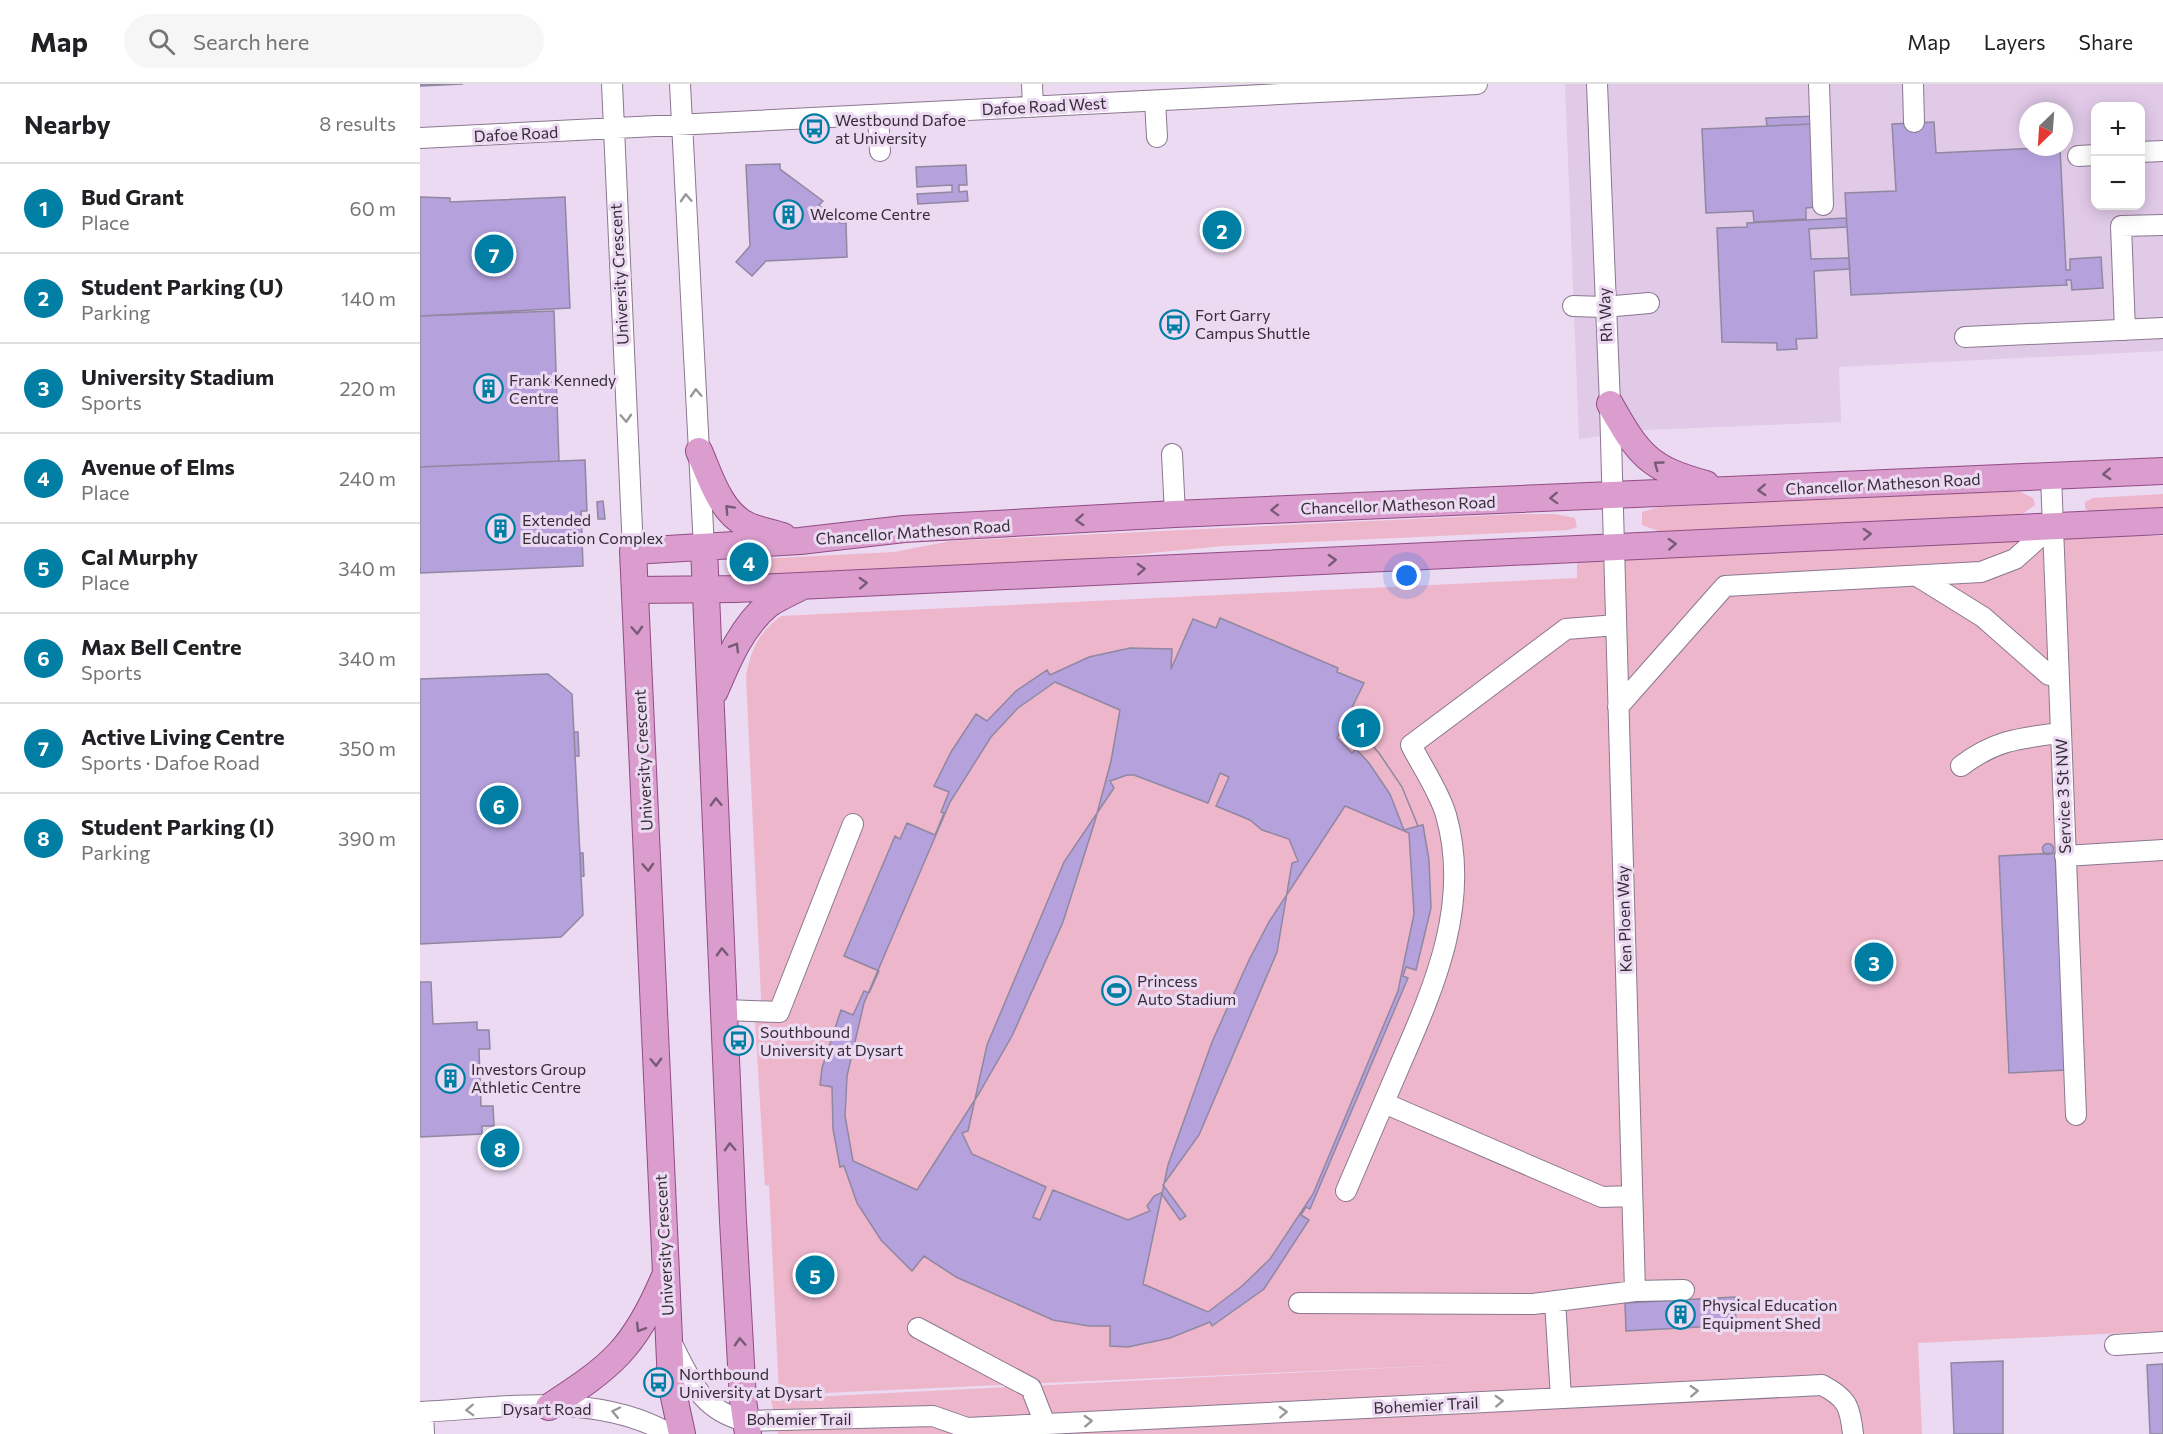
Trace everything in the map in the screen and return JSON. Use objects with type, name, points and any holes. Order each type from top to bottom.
[{"type":"main road","points":[[1610,404],[1629,438],[1645,456],[1671,475],[1732,491]]},
{"type":"main road","points":[[699,452],[721,500],[730,512],[745,524],[800,541]]},
{"type":"main road","name":"Chancellor Matheson Road","points":[[633,551],[800,541],[904,530],[1175,514],[2163,471]]},
{"type":"main road","points":[[636,590],[804,585],[2163,521]]},
{"type":"main road","points":[[704,548],[724,1010],[746,1427]]},
{"type":"main road","name":"University Crescent","points":[[633,551],[672,1398],[682,1434]]},
{"type":"main road","points":[[711,700],[729,657],[745,630],[770,604],[804,585]]},
{"type":"main road","points":[[549,1407],[615,1360],[639,1329],[666,1275]]},
{"type":"street","name":"University Crescent","points":[[612,84],[612,129],[633,551]]},
{"type":"street","points":[[680,84],[704,548]]},
{"type":"street","points":[[1032,84],[1033,107]]},
{"type":"street","name":"Dafoe Road West","points":[[612,129],[1155,101],[1218,91],[1477,84]]},
{"type":"street","name":"Rh Way","points":[[1597,84],[1614,547]]},
{"type":"street","points":[[1819,84],[1823,205]]},
{"type":"street","points":[[1913,84],[1914,122]]},
{"type":"street","points":[[1155,101],[1157,136]]},
{"type":"street","points":[[878,115],[880,151]]},
{"type":"street","name":"Dafoe Road","points":[[420,138],[612,129]]},
{"type":"street","points":[[2145,152],[2163,151]]},
{"type":"street","points":[[2125,330],[2121,226],[2163,225]]},
{"type":"street","points":[[1573,306],[1604,307],[1649,303]]},
{"type":"street","points":[[1965,337],[2163,328]]},
{"type":"street","points":[[1172,454],[1175,514]]},
{"type":"street","name":"Service 3 St NW","points":[[2051,476],[2076,1115]]},
{"type":"street","points":[[1618,707],[1725,586],[1981,572],[2015,559],[2053,525]]},
{"type":"street","name":"Ken Ploen Way","points":[[1614,547],[1635,1291]]},
{"type":"street","points":[[1917,576],[1983,617],[2049,675],[2058,675]]},
{"type":"street","points":[[1346,1191],[1431,995],[1446,947],[1454,902],[1454,857],[1445,813],[1411,746],[1566,628],[1616,625]]},
{"type":"street","points":[[1961,766],[1980,752],[2011,739],[2060,734]]},
{"type":"street","points":[[724,1010],[779,1012],[853,824]]},
{"type":"street","points":[[2065,856],[2163,850]]},
{"type":"street","points":[[1384,1103],[1602,1197],[1632,1196]]},
{"type":"street","points":[[1299,1303],[1533,1304],[1635,1291],[1684,1290]]},
{"type":"street","points":[[1555,1300],[1561,1398]]},
{"type":"street","points":[[918,1328],[1031,1388],[1045,1424]]},
{"type":"street","name":"Bohemier Trail","points":[[669,1339],[704,1399],[746,1427],[933,1416],[967,1431],[1045,1424],[1822,1385],[1841,1395],[1851,1412],[1853,1434]]},
{"type":"street","points":[[2115,1345],[2163,1342]]},
{"type":"street","name":"Dysart Road","points":[[422,1412],[549,1407],[589,1408],[621,1412],[670,1434]]},
{"type":"street","points":[[422,1412],[424,1434]]},
{"type":"shaded area","points":[[1565,84],[2163,84],[2163,351],[1839,367],[1841,422],[1647,430],[1579,439]]},
{"type":"shaded area","points":[[2021,492],[2033,498],[2035,505],[2021,515],[1666,534],[1642,525],[1642,512],[1659,507]]},
{"type":"shaded area","points":[[2163,494],[2163,512],[2100,515],[2085,509],[2085,502],[2093,498]]},
{"type":"shaded area","points":[[1555,514],[1575,518],[1577,527],[1568,530],[1223,546],[1049,563],[738,578],[739,560],[894,552],[951,541]]},
{"type":"shaded area","points":[[2122,536],[2163,536],[2163,1331],[1918,1343],[1922,1434],[778,1434],[771,1399],[1448,1365],[779,1395],[769,1185],[765,1186],[755,1019],[762,1018],[746,676],[750,657],[757,642],[767,628],[781,616],[1577,578],[1577,562]]},
{"type":"building","points":[[420,84],[463,84],[420,86]]},
{"type":"building","points":[[1818,116],[1812,124],[1767,126],[1766,118]]},
{"type":"building","points":[[1934,122],[1936,153],[2019,149],[2019,156],[2060,156],[2066,270],[2070,270],[2070,259],[2101,257],[2103,288],[2072,290],[2071,280],[2066,280],[2067,285],[1851,295],[1845,193],[1896,191],[1892,124]]},
{"type":"building","points":[[1812,124],[1816,207],[1806,208],[1806,219],[1754,222],[1753,211],[1706,213],[1702,129]]},
{"type":"building","name":"Welcome Centre","points":[[780,164],[780,169],[823,201],[819,205],[840,223],[846,223],[847,257],[766,261],[752,276],[736,262],[750,246],[746,165]]},
{"type":"building","points":[[966,165],[967,185],[959,185],[959,192],[967,191],[968,201],[918,204],[917,194],[952,192],[952,185],[917,187],[916,167]]},
{"type":"building","points":[[420,197],[450,198],[450,202],[565,197],[570,308],[420,316]]},
{"type":"building","points":[[1846,218],[1847,227],[1809,229],[1811,259],[1849,258],[1850,269],[1814,271],[1817,338],[1796,339],[1797,349],[1777,350],[1777,343],[1722,342],[1717,228],[1747,227],[1747,223]]},
{"type":"building","name":"Frank Kennedy Centre","points":[[554,311],[559,461],[420,467],[420,316]]},
{"type":"building","name":"Extended Education Complex","points":[[585,460],[587,511],[581,511],[583,566],[420,573],[420,467]]},
{"type":"building","points":[[603,501],[605,519],[598,519],[597,502]]},
{"type":"building","points":[[1220,618],[1338,668],[1337,672],[1364,683],[1337,738],[1352,753],[1366,739],[1379,753],[1402,787],[1418,826],[1423,825],[1429,860],[1431,908],[1416,970],[1406,967],[1403,976],[1408,978],[1310,1209],[1306,1207],[1301,1215],[1309,1220],[1264,1289],[1212,1326],[1210,1322],[1170,1338],[1128,1347],[1110,1346],[1110,1326],[1089,1326],[1053,1320],[956,1277],[924,1256],[912,1271],[881,1240],[857,1203],[844,1166],[840,1167],[833,1129],[832,1087],[820,1085],[822,1068],[841,1010],[853,1015],[864,991],[869,993],[879,971],[844,956],[895,836],[900,839],[907,823],[935,835],[949,792],[934,786],[951,752],[976,714],[987,721],[1016,691],[1047,670],[1050,675],[1089,657],[1130,648],[1172,649],[1171,669],[1193,619],[1216,628]],"holes":[[[1220,773],[1229,777],[1216,806],[1250,820],[1262,830],[1289,839],[1298,861],[1292,863],[1277,952],[1199,1135],[1163,1185],[1186,1216],[1180,1220],[1161,1193],[1154,1196],[1147,1206],[1150,1211],[1128,1220],[1053,1190],[1040,1220],[1033,1217],[1046,1187],[972,1154],[962,1133],[968,1131],[987,1045],[1064,862],[1114,788],[1110,781],[1134,775],[1208,803]]]},
{"type":"building","points":[[548,674],[572,694],[583,915],[561,937],[420,944],[420,679]]},
{"type":"building","points":[[1055,682],[1120,710],[1111,761],[1095,821],[1063,922],[1012,1036],[978,1095],[917,1190],[853,1161],[845,1116],[847,1076],[864,1003],[950,802],[991,737],[1018,708]]},
{"type":"building","points":[[574,732],[578,732],[579,756],[575,756]]},
{"type":"building","points":[[1366,739],[1379,753],[1402,787],[1418,826],[1404,830],[1390,794],[1369,763],[1356,749]]},
{"type":"building","points":[[1345,806],[1409,833],[1414,914],[1398,991],[1313,1194],[1270,1259],[1242,1286],[1208,1312],[1143,1284],[1168,1165],[1212,1042],[1249,960],[1269,922]]},
{"type":"building","points":[[2048,843],[2054,849],[2048,855],[2042,849]]},
{"type":"building","points":[[580,853],[583,853],[584,876],[581,877]]},
{"type":"building","points":[[2055,853],[2066,1070],[2009,1073],[1999,856]]},
{"type":"building","name":"Investors Group Athletic Centre","points":[[420,982],[431,982],[433,1024],[477,1022],[477,1030],[489,1030],[490,1049],[479,1049],[481,1106],[493,1106],[494,1126],[482,1126],[482,1134],[420,1137]]},
{"type":"building","name":"Physical Education Equipment Shed","points":[[1735,1297],[1736,1325],[1626,1331],[1625,1303]]},
{"type":"building","points":[[2003,1361],[2003,1434],[1954,1434],[1951,1363]]},
{"type":"building","points":[[2163,1364],[2163,1434],[2150,1434],[2147,1365]]},
{"type":"place","name":"Westbound Dafoe at University","points":[[814,129]]},
{"type":"place","name":"Welcome Centre","points":[[789,214]]},
{"type":"place","name":"Student Parking (U)","points":[[1222,230]]},
{"type":"place","name":"Active Living Centre","points":[[494,254]]},
{"type":"place","name":"Fort Garry Campus Shuttle","points":[[1174,324]]},
{"type":"place","name":"Frank Kennedy Centre","points":[[488,389]]},
{"type":"place","name":"Extended Education Complex","points":[[501,529]]},
{"type":"place","name":"Avenue of Elms","points":[[749,562]]},
{"type":"place","name":"Bud Grant","points":[[1361,728]]},
{"type":"place","name":"Max Bell Centre","points":[[499,805]]},
{"type":"place","name":"University Stadium","points":[[1874,962]]},
{"type":"place","name":"Princess Auto Stadium","points":[[1116,990]]},
{"type":"place","name":"Southbound University at Dysart","points":[[739,1041]]},
{"type":"place","name":"Investors Group Athletic Centre","points":[[450,1078]]},
{"type":"place","name":"Student Parking (I)","points":[[500,1148]]},
{"type":"place","name":"Cal Murphy","points":[[815,1275]]},
{"type":"place","name":"Physical Education Equipment Shed","points":[[1681,1314]]},
{"type":"place","name":"Northbound University at Dysart","points":[[658,1383]]}]
